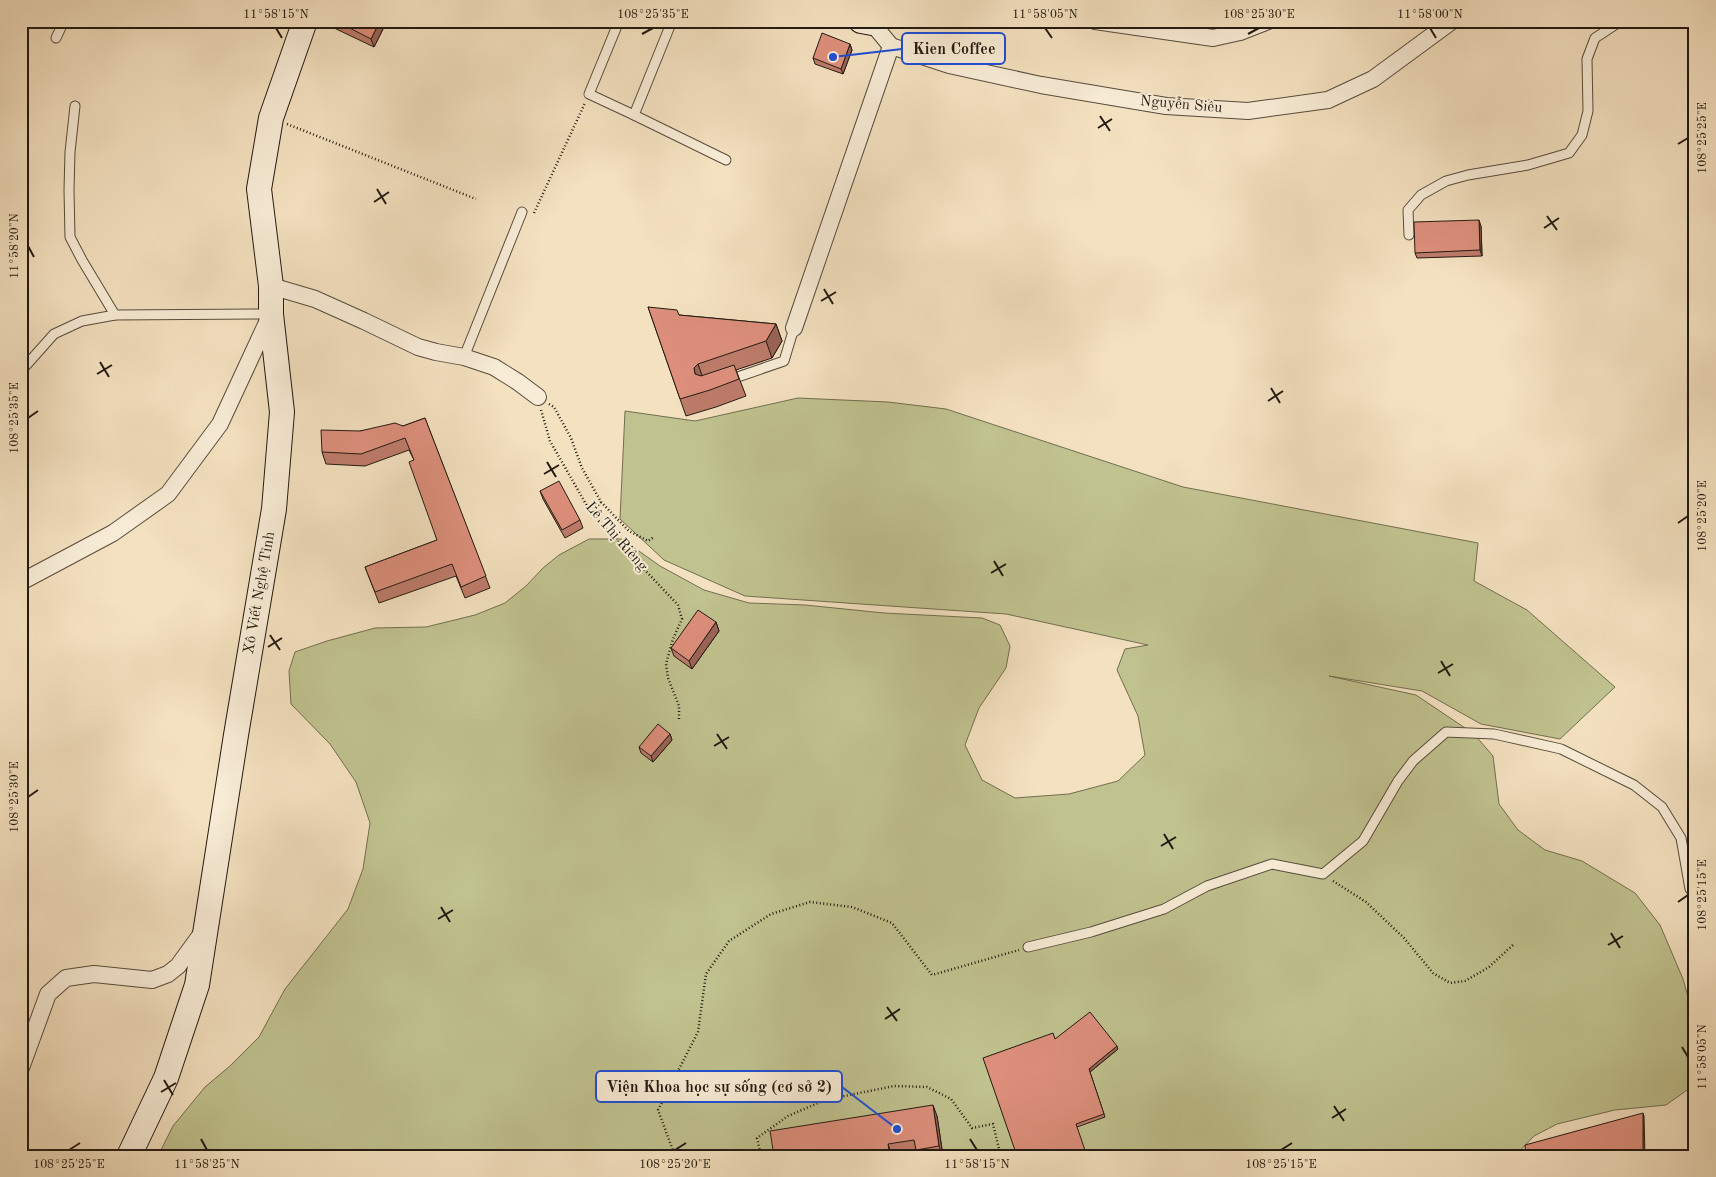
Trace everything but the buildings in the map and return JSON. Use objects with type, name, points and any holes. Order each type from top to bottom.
[{"type":"main road","name":"Xô Viết Nghệ Tỉnh","points":[[129,1156],[166,1078],[197,985],[274,509],[282,412],[260,189],[271,118],[305,21]]},
{"type":"street","points":[[1095,21],[1128,24],[1213,38],[1240,32],[1268,21]]},
{"type":"street","name":"Nguyễn Siêu","points":[[891,46],[949,65],[1041,85],[1166,106],[1248,111],[1328,100],[1373,80],[1452,21]]},
{"type":"street","points":[[794,328],[891,46],[870,22]]},
{"type":"street","points":[[271,286],[314,299],[418,347],[464,357],[494,367],[538,396]]},
{"type":"street","points":[[21,582],[113,533],[168,494],[220,424],[271,314]]},
{"type":"street","points":[[21,1068],[48,994],[66,978],[94,974],[152,980],[168,974],[178,966],[206,927]]},
{"type":"lane","points":[[56,38],[64,21]]},
{"type":"lane","points":[[619,21],[589,94],[726,160]]},
{"type":"lane","points":[[634,115],[672,21]]},
{"type":"lane","points":[[1409,236],[1408,210],[1421,195],[1446,181],[1468,175],[1528,165],[1569,153],[1582,135],[1588,111],[1588,59],[1595,38],[1621,21]]},
{"type":"lane","points":[[75,106],[70,152],[70,237],[115,315]]},
{"type":"lane","points":[[464,357],[522,212]]},
{"type":"lane","points":[[21,371],[54,334],[82,321],[115,315],[271,314]]},
{"type":"lane","points":[[724,382],[784,361],[794,328]]},
{"type":"lane","points":[[1028,947],[1091,932],[1164,909],[1207,886],[1272,864],[1323,874],[1362,841],[1398,781],[1413,761],[1446,732],[1494,734],[1561,749],[1634,786],[1662,807],[1681,838],[1690,889],[1695,893]]},
{"type":"path","points":[[522,212],[532,217],[589,94]]},
{"type":"path","points":[[271,118],[476,199]]},
{"type":"path","points":[[538,396],[554,407],[571,438],[582,468],[601,502],[629,531],[648,541],[654,537]]},
{"type":"path","name":"Lê Thị Riêng","points":[[538,396],[550,441],[590,513],[678,605],[682,618],[673,639],[666,664],[668,678],[679,706],[679,721]]},
{"type":"path","points":[[590,513],[601,502]]},
{"type":"path","points":[[1323,874],[1366,902],[1404,938],[1433,973],[1450,983],[1465,981],[1488,967],[1514,944]]},
{"type":"path","points":[[675,1156],[658,1110],[698,1032],[706,974],[729,941],[771,914],[810,902],[852,907],[892,923],[932,976],[1028,947]]},
{"type":"path","points":[[761,1156],[757,1138],[788,1116],[825,1100],[894,1086],[927,1087],[951,1099],[972,1128],[993,1124],[999,1156]]},
{"type":"green space","points":[[798,398],[888,402],[946,409],[1183,487],[1478,543],[1474,581],[1527,610],[1615,687],[1560,739],[1481,724],[1422,691],[1329,676],[1416,695],[1474,734],[1493,756],[1499,804],[1518,830],[1545,850],[1582,861],[1635,893],[1660,925],[1683,979],[1695,1022],[1695,1065],[1690,1088],[1666,1105],[1615,1110],[1557,1124],[1534,1136],[1515,1156],[158,1156],[173,1126],[205,1087],[230,1066],[259,1037],[285,989],[348,909],[363,869],[370,823],[356,782],[330,744],[291,704],[289,671],[295,652],[375,628],[426,627],[475,615],[505,603],[559,555],[589,539],[622,539],[660,566],[704,590],[749,603],[805,605],[884,613],[982,618],[1000,625],[1010,646],[1006,668],[979,708],[965,745],[982,780],[1015,798],[1069,794],[1118,781],[1145,755],[1138,716],[1117,670],[1125,649],[1148,645],[1006,614],[745,596],[664,560],[620,519],[625,411],[695,421]]},
{"type":"place","name":"Kien Coffee","points":[[833,57]]},
{"type":"place","name":"Viện Khoa học sự sống (cơ sở 2)","points":[[897,1129]]}]
